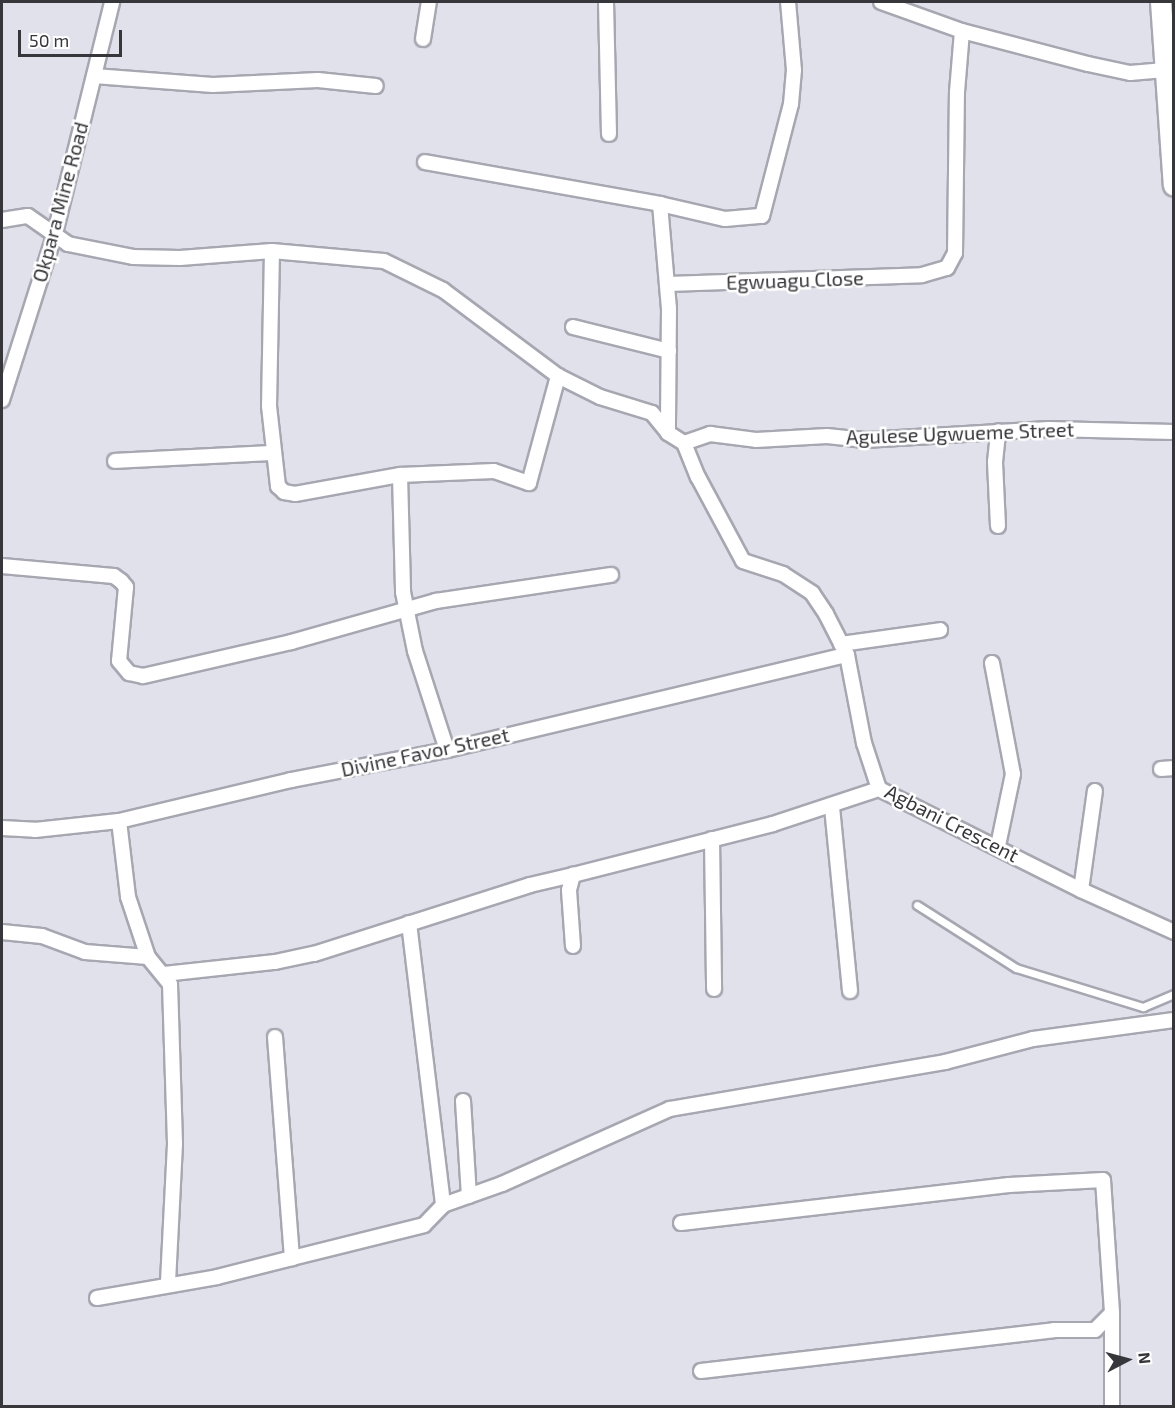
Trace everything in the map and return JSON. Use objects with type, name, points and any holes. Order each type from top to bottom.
[{"type":"main road","points":[[1161,2],[1168,70],[1173,186]]},
{"type":"street","name":"Okpara Mine Road","points":[[2,400],[55,232],[112,2]]},
{"type":"street","points":[[423,39],[429,2]]},
{"type":"street","points":[[606,2],[609,134]]},
{"type":"street","points":[[425,162],[660,204],[725,219],[762,216],[791,104],[794,70],[788,2]]},
{"type":"street","points":[[881,2],[962,31],[1130,73],[1168,70]]},
{"type":"street","name":"Egwuagu Close","points":[[668,284],[940,273],[955,253],[957,92],[962,31]]},
{"type":"street","points":[[94,76],[213,85],[318,80],[376,86]]},
{"type":"street","points":[[660,204],[668,284],[668,433]]},
{"type":"street","points":[[2,220],[28,216],[55,232],[68,244],[133,257],[180,258],[272,251],[370,257],[412,272],[477,313],[558,376],[600,397],[652,413],[668,433],[684,443]]},
{"type":"street","points":[[272,251],[269,406],[278,486],[284,492],[295,494],[400,475],[494,471],[529,483],[558,376]]},
{"type":"street","points":[[573,327],[669,351]]},
{"type":"street","points":[[998,431],[995,462],[998,526]]},
{"type":"street","name":"Agulese Ugwueme Street","points":[[684,443],[711,434],[756,440],[827,436],[865,440],[998,431],[1173,432]]},
{"type":"street","name":"Agbani Crescent","points":[[684,443],[738,556],[755,567],[783,574],[812,593],[844,649],[864,743],[879,789],[998,846],[1081,890],[1173,932]]},
{"type":"street","points":[[115,461],[274,453]]},
{"type":"street","points":[[400,475],[400,547],[406,608],[415,651],[447,750]]},
{"type":"street","points":[[2,566],[114,576],[121,581],[126,587],[119,661],[129,673],[143,676],[291,642],[406,608],[479,592],[611,575]]},
{"type":"street","name":"Divine Favor Street","points":[[2,828],[35,830],[119,821],[291,780],[447,750],[844,649],[940,630]]},
{"type":"street","points":[[992,663],[1013,774],[998,846]]},
{"type":"street","points":[[164,974],[275,962],[573,875],[832,807],[879,789]]},
{"type":"street","points":[[1081,890],[1095,791]]},
{"type":"street","points":[[832,807],[850,991]]},
{"type":"street","points":[[119,821],[128,897],[148,957],[170,984],[175,1132],[168,1283]]},
{"type":"street","points":[[712,839],[714,989]]},
{"type":"street","points":[[573,875],[569,890],[573,946]]},
{"type":"street","points":[[409,923],[443,1205]]},
{"type":"street","points":[[2,932],[42,936],[86,952],[148,957]]},
{"type":"street","points":[[97,1298],[168,1283],[217,1277],[355,1240],[402,1233],[424,1225],[443,1205],[469,1196],[670,1109],[945,1062],[1033,1039],[1173,1020]]},
{"type":"street","points":[[275,1037],[292,1258]]},
{"type":"street","points":[[463,1101],[469,1196]]},
{"type":"street","points":[[681,1223],[1009,1185],[1104,1180],[1112,1313],[1112,1407]]},
{"type":"street","points":[[701,1371],[1054,1330],[1095,1330],[1112,1313]]},
{"type":"lane","points":[[917,906],[1016,968],[1143,1007],[1173,993]]},
{"type":"lane","points":[[1143,1007],[1145,1024]]}]
